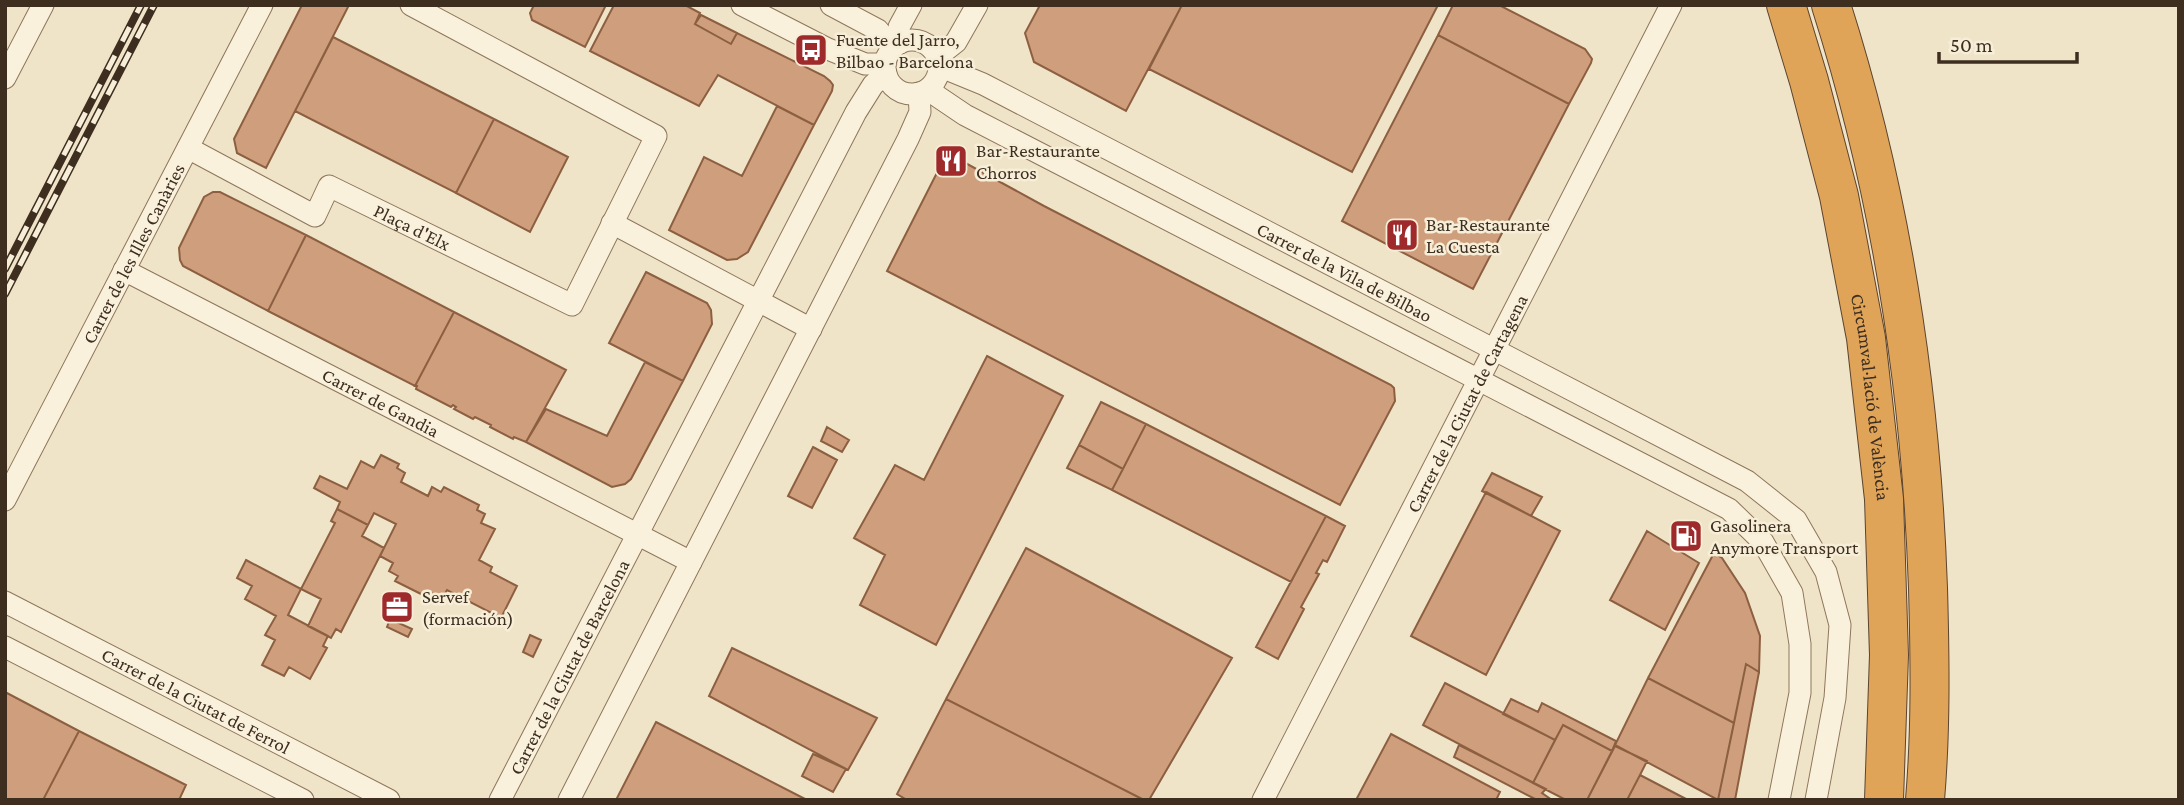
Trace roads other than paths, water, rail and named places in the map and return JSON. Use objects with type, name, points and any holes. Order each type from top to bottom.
[{"type":"highway","name":"Circumval·lació de València","points":[[1786,5],[1839,197],[1866,338],[1885,512],[1889,655],[1884,800]]},
{"type":"highway","points":[[1830,5],[1842,40],[1880,188],[1907,338],[1925,503],[1930,660],[1925,800]]},
{"type":"street","points":[[5,78],[43,5]]},
{"type":"street","name":"Carrer de les Illes Canàries","points":[[5,500],[262,5]]},
{"type":"street","name":"Plaça d'Elx","points":[[188,148],[315,216],[329,186],[572,305],[656,136],[411,5]]},
{"type":"street","points":[[742,5],[866,64],[891,57],[917,41],[925,44],[932,49],[938,62],[939,74],[934,83],[924,91],[902,92],[894,88],[891,57],[878,30],[831,5]]},
{"type":"street","points":[[757,5],[795,32]]},
{"type":"street","name":"Carrer de la Ciutat de Barcelona","points":[[500,800],[856,112],[891,57],[900,27],[911,5]]},
{"type":"street","points":[[938,62],[957,42],[976,5]]},
{"type":"street","name":"Carrer de la Ciutat de Cartagena","points":[[1263,800],[1671,5]]},
{"type":"street","name":"Carrer de la Vila de Bilbao","points":[[938,62],[1747,481],[1796,520],[1826,572],[1840,625],[1835,698],[1816,800]]},
{"type":"street","points":[[569,800],[908,139],[920,112],[924,91]]},
{"type":"street","name":"Carrer de la Vila de Bilbao","points":[[924,91],[965,115],[1729,509],[1763,542],[1792,593],[1800,644],[1800,693],[1779,800]]},
{"type":"street","points":[[612,223],[811,329]]},
{"type":"street","name":"Carrer de Gandia","points":[[124,270],[638,534]]},
{"type":"street","points":[[638,534],[691,562]]},
{"type":"street","name":"Carrer de la Ciutat de Ferrol","points":[[5,602],[389,800]]},
{"type":"street","name":"Carrer de la Ciutat de Ferrol","points":[[5,647],[303,800]]},
{"type":"railway","points":[[5,269],[141,5]]},
{"type":"railway","points":[[5,294],[154,5]]},
{"type":"place","name":"Fuente del Jarro, Bilbao - Barcelona","points":[[811,50]]},
{"type":"place","name":"Bar-Restaurante Chorros","points":[[951,161]]},
{"type":"place","name":"Bar-Restaurante La Cuesta","points":[[1402,235]]},
{"type":"place","name":"Gasolinera Anymore Transport","points":[[1686,536]]},
{"type":"place","name":"Servef (formación)","points":[[397,607]]}]
